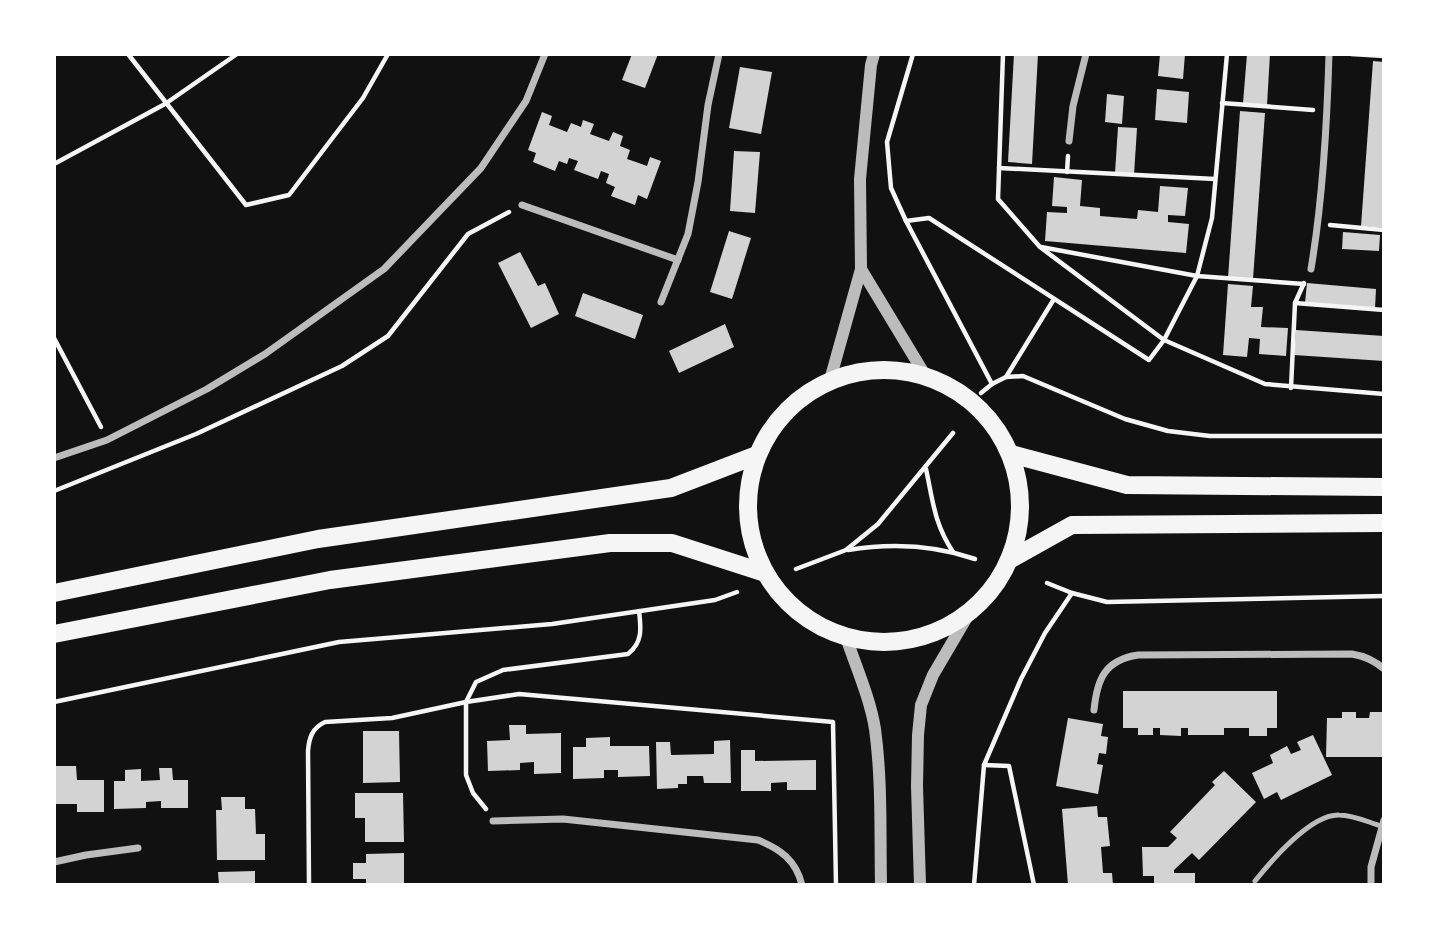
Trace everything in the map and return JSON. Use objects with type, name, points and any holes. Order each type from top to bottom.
[{"type":"main road","points":[[882,369],[925,375],[961,392],[991,419],[1011,454],[1020,488],[1020,524],[1011,559],[994,588],[970,612],[942,629],[911,640],[878,642],[846,637],[814,623],[786,601],[765,572],[750,534],[748,494],[757,455],[774,424],[799,398],[830,380],[860,371],[882,369]]},
{"type":"main road","points":[[1011,454],[1127,485],[1384,486]]},
{"type":"main road","points":[[54,593],[318,538],[671,488],[757,455]]},
{"type":"main road","points":[[1011,559],[1072,525],[1384,523]]},
{"type":"main road","points":[[54,634],[330,580],[610,543],[672,542],[765,572]]},
{"type":"street","points":[[54,458],[107,440],[206,389],[265,354],[384,269],[481,168],[526,101],[545,54]]},
{"type":"street","points":[[661,302],[688,234],[708,105],[719,54]]},
{"type":"street","points":[[830,380],[861,269],[860,179],[874,54]]},
{"type":"street","points":[[1069,141],[1073,106],[1086,54]]},
{"type":"street","points":[[1311,269],[1319,224],[1328,111],[1329,54]]},
{"type":"street","points":[[522,205],[678,260]]},
{"type":"street","points":[[861,269],[925,375]]},
{"type":"street","points":[[920,885],[917,773],[921,705],[933,675],[970,612]]},
{"type":"street","points":[[846,637],[874,729],[881,885]]},
{"type":"street","points":[[1094,709],[1096,689],[1102,675],[1112,664],[1124,657],[1352,654],[1364,656],[1384,669]]},
{"type":"street","points":[[493,821],[563,819],[758,840],[786,855],[795,866],[802,885]]},
{"type":"street","points":[[1371,885],[1371,867],[1382,823]]},
{"type":"street","points":[[54,862],[138,848]]},
{"type":"lane","points":[[1255,881],[1307,828],[1319,821],[1336,814],[1382,823]]},
{"type":"path","points":[[128,54],[246,205],[289,195],[363,98],[388,54]]},
{"type":"path","points":[[54,164],[165,104],[237,54]]},
{"type":"path","points":[[913,54],[887,142],[891,188],[992,384]]},
{"type":"path","points":[[1003,54],[998,199],[1040,247],[1164,340],[1265,384],[1384,394]]},
{"type":"path","points":[[906,221],[929,218],[1149,360],[1164,340],[1197,276],[1212,218],[1227,54]]},
{"type":"path","points":[[1351,54],[1384,56]]},
{"type":"path","points":[[1222,103],[1328,111]]},
{"type":"path","points":[[999,168],[1215,179]]},
{"type":"path","points":[[54,491],[197,434],[342,366],[388,336],[468,234],[522,205]]},
{"type":"path","points":[[1319,224],[1384,230]]},
{"type":"path","points":[[1040,247],[1197,276],[1304,284]]},
{"type":"path","points":[[1291,388],[1295,303],[1311,269]]},
{"type":"path","points":[[1006,377],[1054,299]]},
{"type":"path","points":[[1295,303],[1384,310]]},
{"type":"path","points":[[54,338],[107,440]]},
{"type":"path","points":[[981,393],[1006,377],[1023,376],[1125,419],[1168,431],[1210,436],[1384,436]]},
{"type":"path","points":[[846,550],[878,524],[953,433]]},
{"type":"path","points":[[926,468],[934,515],[953,552]]},
{"type":"path","points":[[796,569],[846,550],[868,547],[910,546],[953,552],[975,559]]},
{"type":"path","points":[[1047,583],[1072,593]]},
{"type":"path","points":[[54,702],[339,642],[552,624],[715,600],[737,592]]},
{"type":"path","points":[[493,821],[483,803],[473,793],[466,775],[466,702],[476,682],[503,670],[628,654],[636,648],[641,632],[639,611]]},
{"type":"path","points":[[309,885],[308,751],[309,740],[317,726],[325,722],[392,718],[519,694],[833,722],[836,885]]},
{"type":"path","points":[[984,765],[1009,766],[1034,885]]},
{"type":"building","points":[[632,54],[658,54],[645,88],[622,80]]},
{"type":"building","points":[[1014,54],[1038,54],[1032,164],[1008,162]]},
{"type":"building","points":[[1160,54],[1185,54],[1183,79],[1158,76]]},
{"type":"building","points":[[1247,54],[1270,54],[1267,105],[1243,103]]},
{"type":"building","points":[[1373,61],[1384,62],[1384,228],[1361,226]]},
{"type":"building","points":[[740,67],[772,72],[761,134],[729,128]]},
{"type":"building","points":[[1157,89],[1189,92],[1187,123],[1155,120]]},
{"type":"building","points":[[1107,94],[1124,96],[1122,124],[1105,122]]},
{"type":"building","points":[[1240,111],[1265,113],[1253,279],[1228,278]]},
{"type":"building","points":[[542,112],[552,116],[549,125],[567,132],[571,123],[581,127],[583,120],[594,124],[590,134],[609,141],[613,132],[623,136],[620,146],[630,150],[627,159],[647,166],[650,157],[661,161],[647,199],[638,195],[635,205],[611,196],[615,187],[606,183],[609,174],[601,171],[598,179],[574,170],[578,161],[569,158],[567,164],[559,161],[555,171],[533,162],[536,153],[528,150]]},
{"type":"building","points":[[1118,127],[1137,128],[1134,175],[1115,173]]},
{"type":"building","points":[[734,151],[760,152],[755,213],[730,211]]},
{"type":"building","points":[[1054,177],[1082,180],[1080,206],[1100,208],[1100,216],[1137,219],[1138,210],[1158,212],[1160,186],[1188,188],[1185,216],[1168,215],[1168,222],[1189,224],[1186,253],[1045,241],[1047,212],[1067,213],[1067,207],[1052,206]]},
{"type":"building","points":[[729,231],[751,238],[732,299],[710,292]]},
{"type":"building","points":[[1343,232],[1380,235],[1379,251],[1342,249]]},
{"type":"building","points":[[520,252],[538,286],[545,283],[559,314],[531,328],[498,263]]},
{"type":"building","points":[[1307,283],[1376,289],[1375,308],[1305,303]]},
{"type":"building","points":[[1228,284],[1253,286],[1251,307],[1263,307],[1261,327],[1288,328],[1286,356],[1259,354],[1260,339],[1249,338],[1247,357],[1223,355]]},
{"type":"building","points":[[583,293],[643,315],[635,339],[575,316]]},
{"type":"building","points":[[725,324],[734,347],[679,373],[669,351]]},
{"type":"building","points":[[1296,330],[1384,336],[1384,361],[1294,355]]},
{"type":"building","points":[[1123,691],[1277,691],[1277,728],[1267,728],[1267,736],[1249,736],[1249,728],[1224,728],[1224,735],[1188,735],[1188,728],[1181,728],[1181,736],[1160,735],[1160,728],[1153,728],[1153,735],[1138,735],[1138,728],[1123,728]]},
{"type":"building","points":[[1342,712],[1356,712],[1356,718],[1369,718],[1370,712],[1382,712],[1382,757],[1326,757],[1327,718],[1342,718]]},
{"type":"building","points":[[1068,718],[1103,724],[1101,736],[1108,737],[1106,754],[1099,753],[1097,764],[1103,765],[1098,794],[1056,786]]},
{"type":"building","points":[[509,725],[526,725],[526,734],[561,733],[561,773],[534,774],[534,762],[520,763],[520,770],[488,771],[487,741],[510,740]]},
{"type":"building","points":[[363,731],[399,731],[400,782],[363,783]]},
{"type":"building","points":[[1313,735],[1332,775],[1281,800],[1277,792],[1264,799],[1252,773],[1273,763],[1270,755],[1287,746],[1291,754],[1301,750],[1297,742]]},
{"type":"building","points":[[610,737],[610,746],[649,746],[650,776],[618,777],[618,770],[604,770],[604,778],[573,779],[573,747],[586,747],[586,738]]},
{"type":"building","points":[[730,740],[731,783],[704,783],[703,776],[687,776],[687,784],[678,784],[678,788],[657,789],[656,742],[670,742],[671,755],[714,754],[714,741]]},
{"type":"building","points":[[741,750],[755,750],[755,761],[816,760],[816,790],[787,790],[787,782],[771,783],[771,791],[741,791]]},
{"type":"building","points":[[55,766],[76,766],[77,780],[104,780],[104,812],[77,812],[77,804],[54,804]]},
{"type":"building","points":[[159,768],[172,768],[173,780],[188,780],[188,808],[161,808],[161,801],[146,802],[146,808],[114,809],[114,781],[125,781],[125,770],[141,769],[141,781],[160,780]]},
{"type":"building","points":[[1224,771],[1256,802],[1199,860],[1192,853],[1174,870],[1174,873],[1195,873],[1195,885],[1154,885],[1154,876],[1143,876],[1142,847],[1168,847],[1177,838],[1170,832],[1215,785],[1212,782]]},
{"type":"building","points":[[355,793],[403,793],[404,842],[365,842],[365,818],[355,818]]},
{"type":"building","points":[[221,797],[245,797],[245,809],[255,809],[256,834],[265,834],[265,860],[217,860],[216,810],[222,810]]},
{"type":"building","points":[[1097,806],[1098,817],[1107,817],[1110,846],[1101,847],[1103,873],[1112,873],[1113,885],[1068,885],[1062,809]]},
{"type":"building","points":[[404,853],[404,885],[366,885],[366,879],[353,879],[353,863],[366,863],[366,854]]},
{"type":"building","points":[[255,871],[255,885],[219,885],[218,872]]}]
